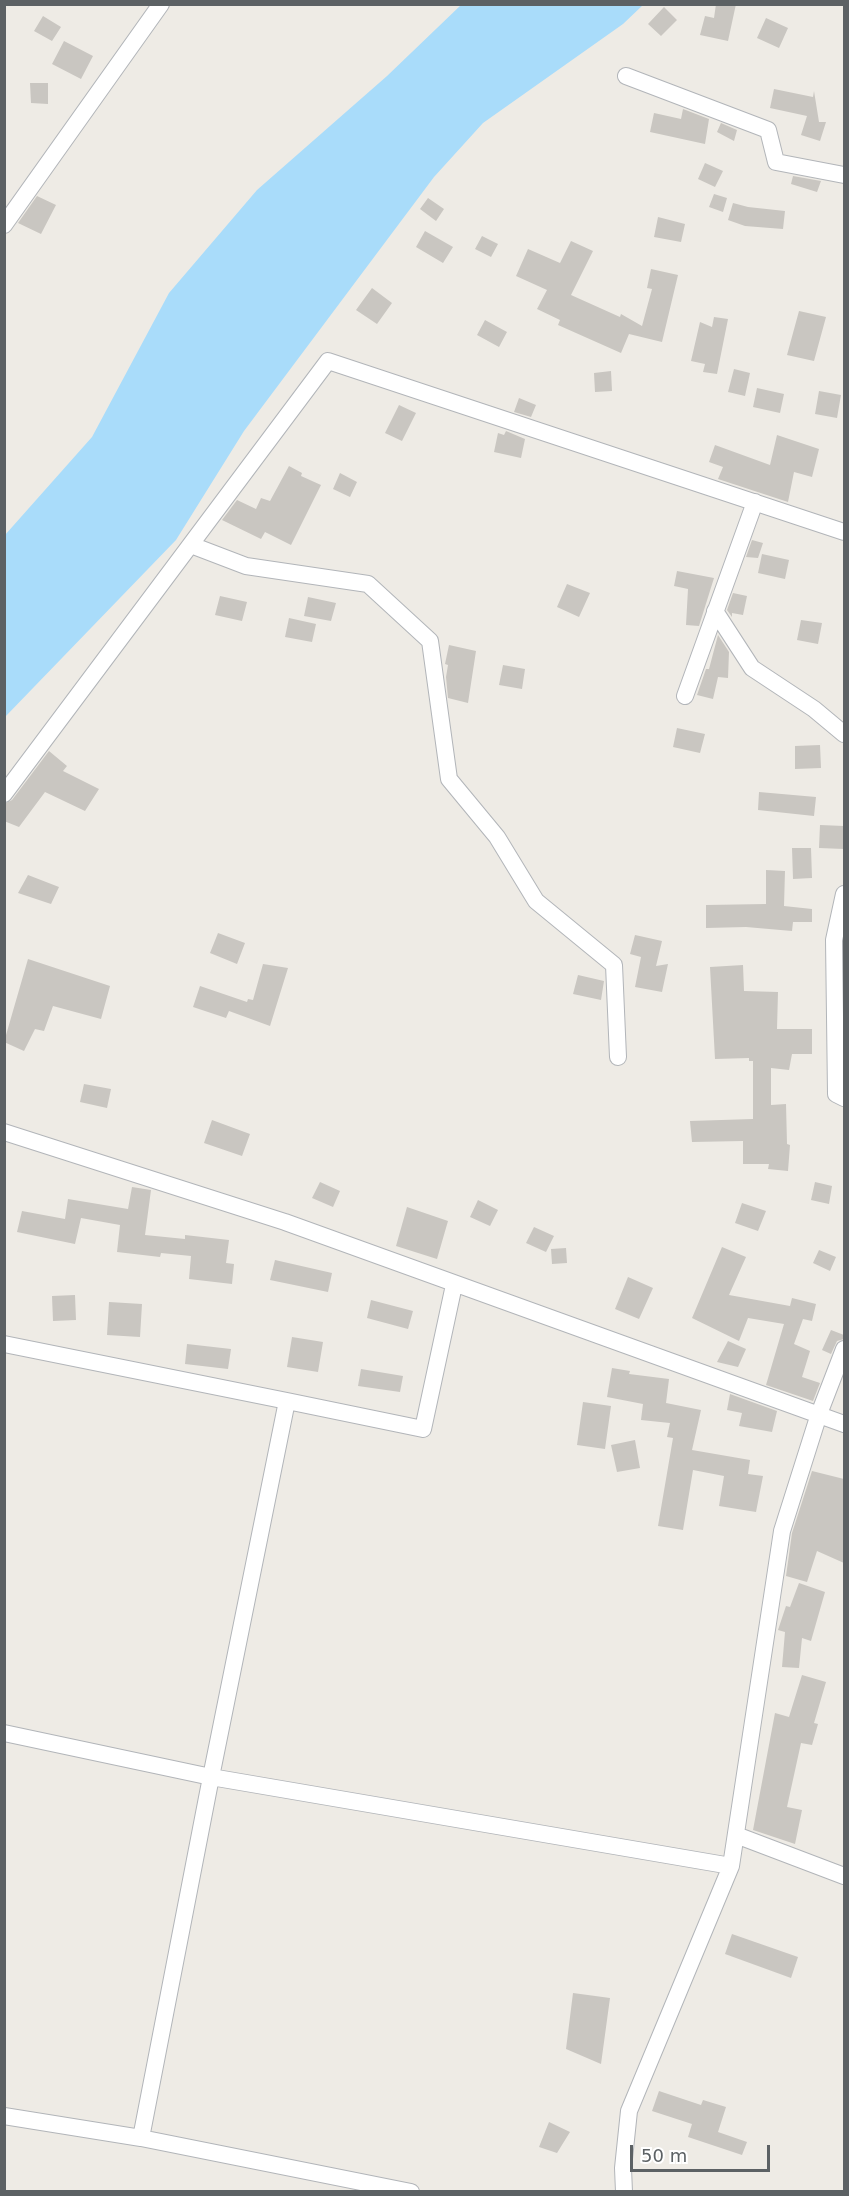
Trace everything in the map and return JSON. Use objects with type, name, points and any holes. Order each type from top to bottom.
[{"type":"street","points":[[4,225],[161,4]]},
{"type":"street","points":[[626,76],[768,130],[776,162],[844,175]]},
{"type":"street","points":[[4,794],[328,361],[844,532]]},
{"type":"street","points":[[685,696],[754,502]]},
{"type":"street","points":[[190,545],[246,566],[368,584],[430,641],[449,779],[497,837],[536,901],[614,965],[618,1057]]},
{"type":"street","points":[[715,611],[752,668],[844,734]]},
{"type":"street","points":[[844,894],[834,940],[834,1023],[837,1094],[844,1098]]},
{"type":"street","points":[[4,1132],[285,1222],[454,1285],[844,1424]]},
{"type":"street","points":[[4,1344],[423,1429],[454,1285]]},
{"type":"street","points":[[624,2192],[622,2168],[629,2111],[731,1866],[782,1531],[819,1414],[844,1348]]},
{"type":"street","points":[[141,2138],[287,1401]]},
{"type":"street","points":[[4,1734],[211,1777],[731,1866]]},
{"type":"street","points":[[736,1835],[844,1876]]},
{"type":"street","points":[[4,2116],[141,2138],[411,2192]]},
{"type":"water","points":[[461,5],[643,5],[623,24],[483,123],[434,177],[244,431],[176,540],[5,717],[5,535],[92,437],[169,293],[257,190],[387,76]]},
{"type":"building","points":[[716,4],[736,4],[728,41],[700,35],[705,16],[714,18]]},
{"type":"building","points":[[664,7],[677,20],[661,36],[648,24]]},
{"type":"building","points":[[43,16],[61,27],[52,41],[34,31]]},
{"type":"building","points":[[766,18],[788,28],[779,48],[757,38]]},
{"type":"building","points":[[64,41],[93,56],[81,79],[52,64]]},
{"type":"building","points":[[30,83],[48,83],[48,104],[31,103]]},
{"type":"building","points":[[774,89],[813,97],[814,91],[819,122],[826,122],[820,141],[801,135],[807,116],[770,108]]},
{"type":"building","points":[[683,109],[709,119],[705,144],[650,132],[654,113],[681,119]]},
{"type":"building","points":[[721,123],[737,130],[734,141],[717,132]]},
{"type":"building","points":[[705,163],[723,171],[715,187],[698,179]]},
{"type":"building","points":[[793,176],[821,181],[817,192],[791,184]]},
{"type":"building","points":[[714,194],[727,198],[723,212],[709,207]]},
{"type":"building","points":[[37,196],[56,205],[41,234],[18,223]]},
{"type":"building","points":[[428,198],[444,209],[436,221],[420,209]]},
{"type":"building","points":[[733,203],[785,211],[783,229],[745,226],[728,220]]},
{"type":"building","points":[[658,217],[685,224],[681,242],[654,237]]},
{"type":"building","points":[[425,231],[453,247],[443,263],[416,247]]},
{"type":"building","points":[[482,236],[498,244],[491,257],[475,249]]},
{"type":"building","points":[[571,241],[593,251],[571,295],[620,317],[621,314],[642,326],[652,289],[647,288],[651,269],[678,275],[662,342],[629,334],[621,353],[558,325],[560,320],[537,309],[547,290],[516,276],[528,249],[560,263]]},
{"type":"building","points":[[372,288],[392,303],[377,324],[356,310]]},
{"type":"building","points":[[799,311],[826,317],[814,361],[787,355]]},
{"type":"building","points":[[714,317],[728,319],[717,374],[703,372],[705,364],[691,361],[700,322],[712,327]]},
{"type":"building","points":[[485,320],[507,332],[499,347],[477,335]]},
{"type":"building","points":[[734,369],[750,373],[745,396],[728,392]]},
{"type":"building","points":[[611,371],[612,391],[595,392],[594,373]]},
{"type":"building","points":[[757,388],[784,394],[780,413],[753,407]]},
{"type":"building","points":[[819,391],[841,395],[837,418],[815,414]]},
{"type":"building","points":[[519,398],[536,405],[531,417],[514,412]]},
{"type":"building","points":[[399,405],[416,413],[402,441],[385,433]]},
{"type":"building","points":[[506,431],[525,439],[521,458],[494,452],[498,433],[504,435]]},
{"type":"building","points":[[777,435],[819,449],[812,477],[794,472],[788,502],[718,479],[723,467],[709,462],[715,445],[770,465]]},
{"type":"building","points":[[289,466],[302,473],[301,476],[321,485],[291,545],[265,532],[261,539],[222,520],[237,500],[256,509],[261,498],[270,501]]},
{"type":"building","points":[[340,473],[357,482],[350,497],[333,489]]},
{"type":"building","points":[[752,540],[763,543],[758,558],[746,557]]},
{"type":"building","points":[[762,554],[789,560],[785,579],[758,573]]},
{"type":"building","points":[[677,571],[714,578],[699,626],[686,625],[688,589],[674,586]]},
{"type":"building","points":[[567,584],[590,593],[579,617],[557,607]]},
{"type":"building","points":[[733,593],[747,596],[743,615],[732,613],[732,617],[727,610]]},
{"type":"building","points":[[220,596],[247,602],[242,621],[215,615]]},
{"type":"building","points":[[308,597],[336,603],[331,621],[304,616]]},
{"type":"building","points":[[289,618],[316,624],[312,642],[285,637]]},
{"type":"building","points":[[801,620],[822,623],[818,644],[797,640]]},
{"type":"building","points":[[718,635],[729,652],[728,678],[718,677],[713,699],[697,695],[706,669],[709,669]]},
{"type":"building","points":[[449,645],[476,651],[468,703],[448,698],[446,677],[448,665],[445,664]]},
{"type":"building","points":[[503,665],[525,669],[522,689],[499,685]]},
{"type":"building","points":[[677,728],[705,734],[700,753],[673,747]]},
{"type":"building","points":[[820,745],[821,768],[795,769],[795,746]]},
{"type":"building","points":[[49,751],[67,766],[63,771],[99,789],[85,811],[45,792],[19,827],[4,821],[4,804],[12,800]]},
{"type":"building","points":[[759,792],[816,797],[814,816],[758,810]]},
{"type":"building","points":[[820,825],[844,826],[844,849],[819,848]]},
{"type":"building","points":[[792,848],[811,848],[812,878],[793,879]]},
{"type":"building","points":[[766,870],[785,871],[784,906],[812,909],[812,922],[793,922],[792,931],[746,927],[706,928],[706,905],[766,904]]},
{"type":"building","points":[[28,875],[59,887],[51,904],[18,893]]},
{"type":"building","points":[[218,933],[245,943],[237,964],[210,953]]},
{"type":"building","points":[[635,935],[662,941],[656,966],[668,964],[662,992],[635,987],[641,957],[630,954]]},
{"type":"building","points":[[28,959],[110,986],[101,1019],[53,1006],[44,1031],[35,1029],[24,1051],[4,1042]]},
{"type":"building","points":[[263,964],[288,968],[270,1026],[229,1011],[226,1018],[193,1007],[200,986],[247,1002],[248,999],[253,1000]]},
{"type":"building","points":[[743,965],[744,991],[778,992],[777,1029],[812,1029],[812,1054],[792,1054],[789,1070],[771,1068],[771,1105],[786,1104],[787,1144],[790,1145],[788,1171],[768,1169],[769,1164],[743,1164],[743,1141],[692,1142],[690,1121],[753,1119],[753,1061],[749,1061],[749,1058],[715,1059],[710,967]]},
{"type":"building","points":[[578,975],[604,981],[601,1000],[573,994]]},
{"type":"building","points":[[84,1084],[111,1089],[107,1108],[80,1102]]},
{"type":"building","points":[[212,1120],[250,1134],[242,1156],[204,1143]]},
{"type":"building","points":[[320,1182],[340,1191],[333,1207],[312,1198]]},
{"type":"building","points":[[815,1182],[832,1186],[829,1204],[811,1200]]},
{"type":"building","points":[[132,1187],[151,1190],[145,1235],[185,1239],[185,1235],[229,1240],[226,1263],[234,1264],[232,1284],[189,1279],[191,1256],[161,1253],[160,1257],[117,1252],[120,1225],[81,1218],[75,1244],[17,1232],[22,1211],[65,1219],[68,1199],[128,1209]]},
{"type":"building","points":[[478,1200],[498,1210],[490,1226],[470,1217]]},
{"type":"building","points":[[742,1203],[766,1211],[758,1231],[735,1223]]},
{"type":"building","points":[[407,1207],[448,1221],[437,1259],[396,1246]]},
{"type":"building","points":[[534,1227],[554,1236],[546,1252],[526,1243]]},
{"type":"building","points":[[722,1247],[746,1257],[729,1295],[790,1306],[792,1298],[816,1304],[812,1321],[803,1319],[794,1344],[810,1351],[802,1377],[820,1383],[813,1401],[766,1385],[784,1324],[748,1318],[739,1341],[692,1318]]},
{"type":"building","points":[[566,1248],[567,1263],[552,1264],[551,1249]]},
{"type":"building","points":[[819,1250],[836,1257],[830,1271],[813,1263]]},
{"type":"building","points":[[275,1260],[332,1273],[328,1292],[270,1280]]},
{"type":"building","points":[[628,1277],[653,1288],[639,1319],[615,1309]]},
{"type":"building","points":[[75,1295],[76,1320],[53,1321],[52,1296]]},
{"type":"building","points":[[371,1300],[413,1311],[408,1329],[367,1318]]},
{"type":"building","points":[[109,1302],[142,1304],[140,1337],[107,1335]]},
{"type":"building","points":[[831,1330],[844,1335],[844,1339],[837,1341],[831,1354],[822,1350]]},
{"type":"building","points":[[292,1337],[323,1342],[318,1372],[287,1367]]},
{"type":"building","points":[[728,1341],[746,1349],[738,1367],[717,1362]]},
{"type":"building","points":[[187,1344],[231,1349],[228,1369],[185,1364]]},
{"type":"building","points":[[612,1368],[630,1371],[629,1374],[669,1379],[666,1403],[701,1410],[692,1450],[750,1460],[748,1474],[763,1476],[756,1512],[719,1506],[724,1476],[693,1470],[683,1530],[658,1526],[673,1438],[667,1437],[670,1423],[641,1420],[643,1404],[607,1397]]},
{"type":"building","points":[[361,1369],[403,1376],[400,1392],[358,1386]]},
{"type":"building","points":[[730,1394],[777,1411],[772,1432],[739,1426],[742,1413],[727,1410]]},
{"type":"building","points":[[583,1402],[611,1406],[605,1449],[577,1445]]},
{"type":"building","points":[[635,1440],[640,1468],[617,1472],[611,1445]]},
{"type":"building","points":[[812,1471],[844,1479],[844,1563],[817,1551],[807,1582],[786,1576],[792,1533]]},
{"type":"building","points":[[799,1583],[825,1592],[811,1641],[802,1638],[799,1668],[782,1667],[785,1632],[778,1630],[786,1606],[790,1607]]},
{"type":"building","points":[[802,1675],[826,1682],[814,1723],[818,1724],[812,1745],[801,1743],[787,1807],[802,1810],[795,1844],[753,1830],[775,1713],[789,1717]]},
{"type":"building","points":[[732,1934],[798,1957],[791,1978],[725,1954]]},
{"type":"building","points":[[573,1993],[610,1998],[601,2064],[566,2049]]},
{"type":"building","points":[[659,2091],[701,2105],[703,2100],[726,2107],[718,2132],[747,2142],[742,2155],[688,2137],[692,2124],[652,2111]]},
{"type":"building","points":[[549,2122],[570,2132],[557,2153],[539,2147]]}]
